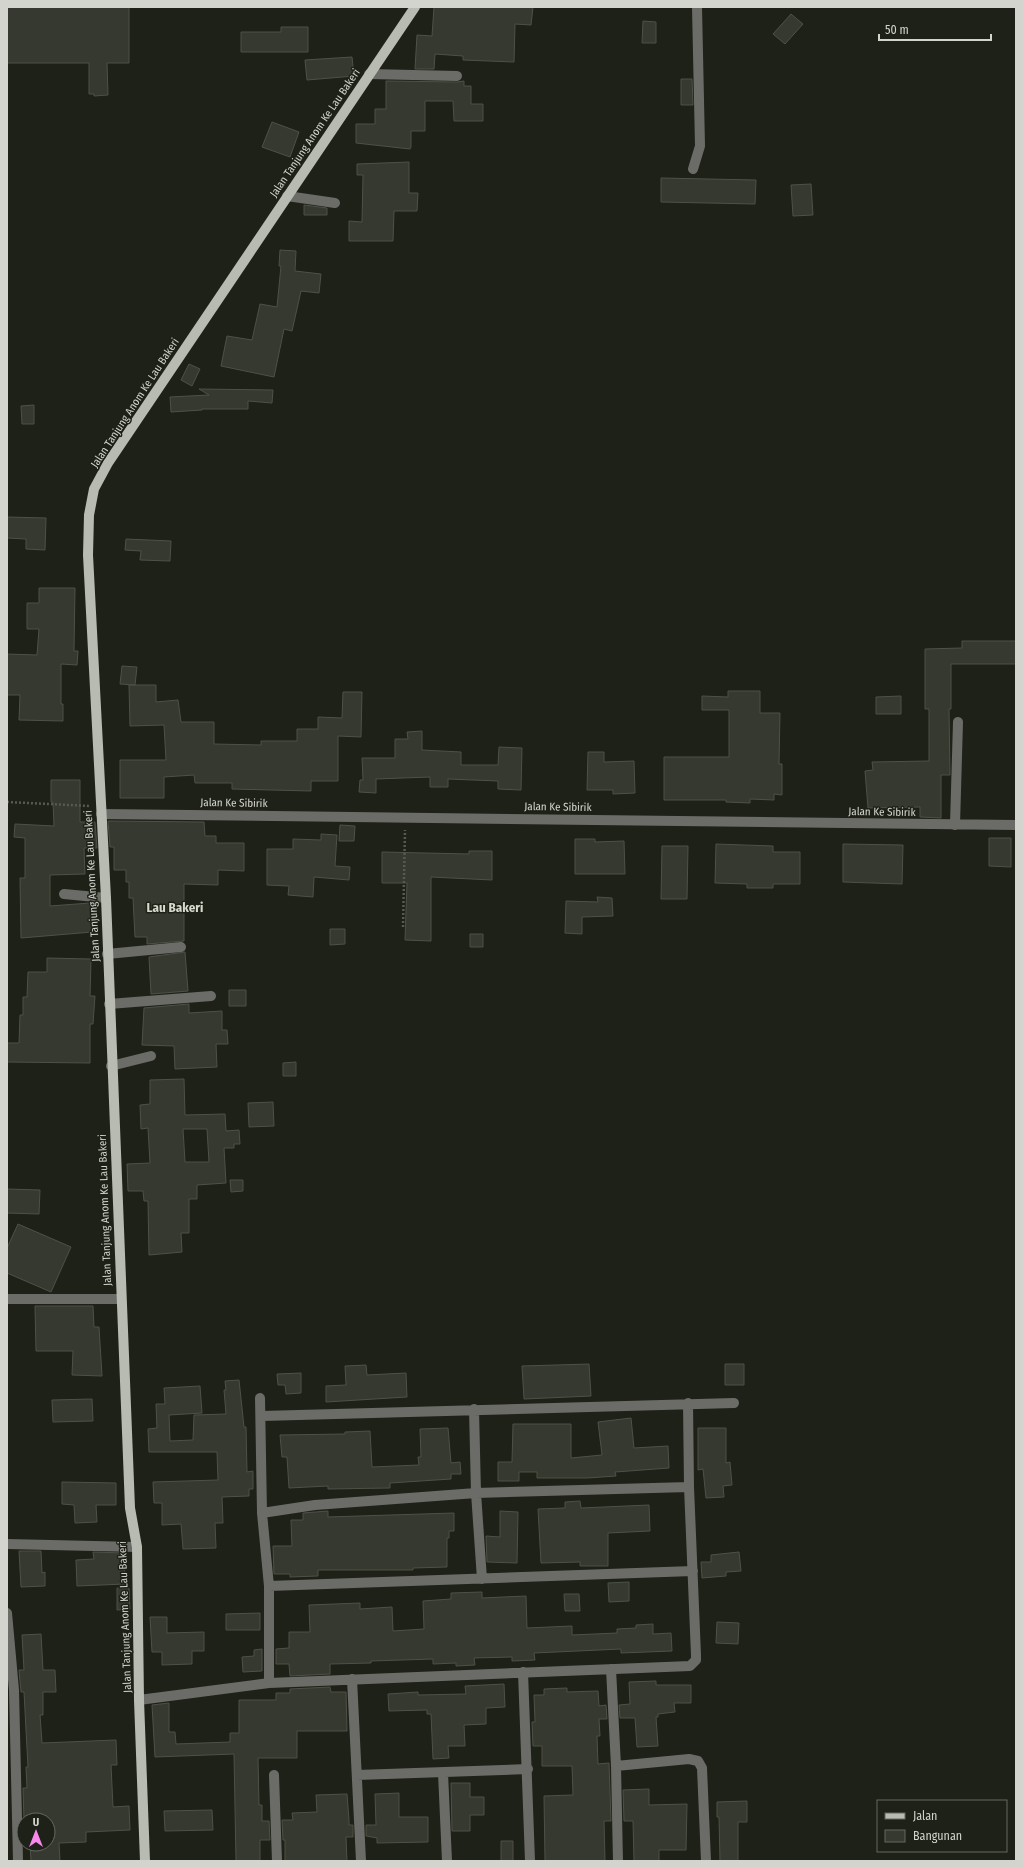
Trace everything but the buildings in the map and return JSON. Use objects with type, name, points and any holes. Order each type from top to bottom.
[{"type":"main road","name":"Jalan Tanjung Anom Ke Lau Bakeri","points":[[145,1861],[139,1700],[137,1547],[130,1508],[120,1299],[106,898],[100,810],[88,555],[89,515],[94,489],[108,463],[415,7]]},
{"type":"street","points":[[693,169],[700,146],[697,7]]},
{"type":"street","points":[[369,74],[457,76]]},
{"type":"street","points":[[287,196],[335,203]]},
{"type":"street","points":[[955,825],[958,722]]},
{"type":"street","name":"Jalan Ke Sibirik","points":[[100,810],[405,817],[1016,825]]},
{"type":"street","points":[[64,894],[106,898]]},
{"type":"street","points":[[107,954],[180,947]]},
{"type":"street","points":[[109,1004],[211,996]]},
{"type":"street","points":[[111,1066],[150,1056]]},
{"type":"street","points":[[7,1300],[120,1299]]},
{"type":"street","points":[[260,1398],[262,1416],[262,1513],[269,1586],[268,1683]]},
{"type":"street","points":[[262,1416],[688,1403],[734,1403]]},
{"type":"street","points":[[139,1700],[268,1683],[690,1666],[696,1660],[689,1487],[688,1403]]},
{"type":"street","points":[[474,1410],[476,1493],[482,1579]]},
{"type":"street","points":[[262,1513],[315,1505],[476,1493],[689,1487]]},
{"type":"street","points":[[7,1544],[137,1547]]},
{"type":"street","points":[[269,1586],[693,1571]]},
{"type":"street","points":[[7,1613],[18,1861]]},
{"type":"street","points":[[611,1669],[616,1766],[618,1861]]},
{"type":"street","points":[[523,1672],[528,1769],[530,1861]]},
{"type":"street","points":[[352,1679],[360,1861]]},
{"type":"street","points":[[616,1766],[689,1759],[698,1761],[702,1768],[706,1861]]},
{"type":"street","points":[[357,1775],[528,1769]]},
{"type":"street","points":[[443,1773],[447,1861]]},
{"type":"street","points":[[274,1775],[278,1861]]},
{"type":"path","points":[[7,802],[100,810]]},
{"type":"path","points":[[403,927],[405,817]]},
{"type":"district","name":"Lau Bakeri","points":[[175,907]]}]
